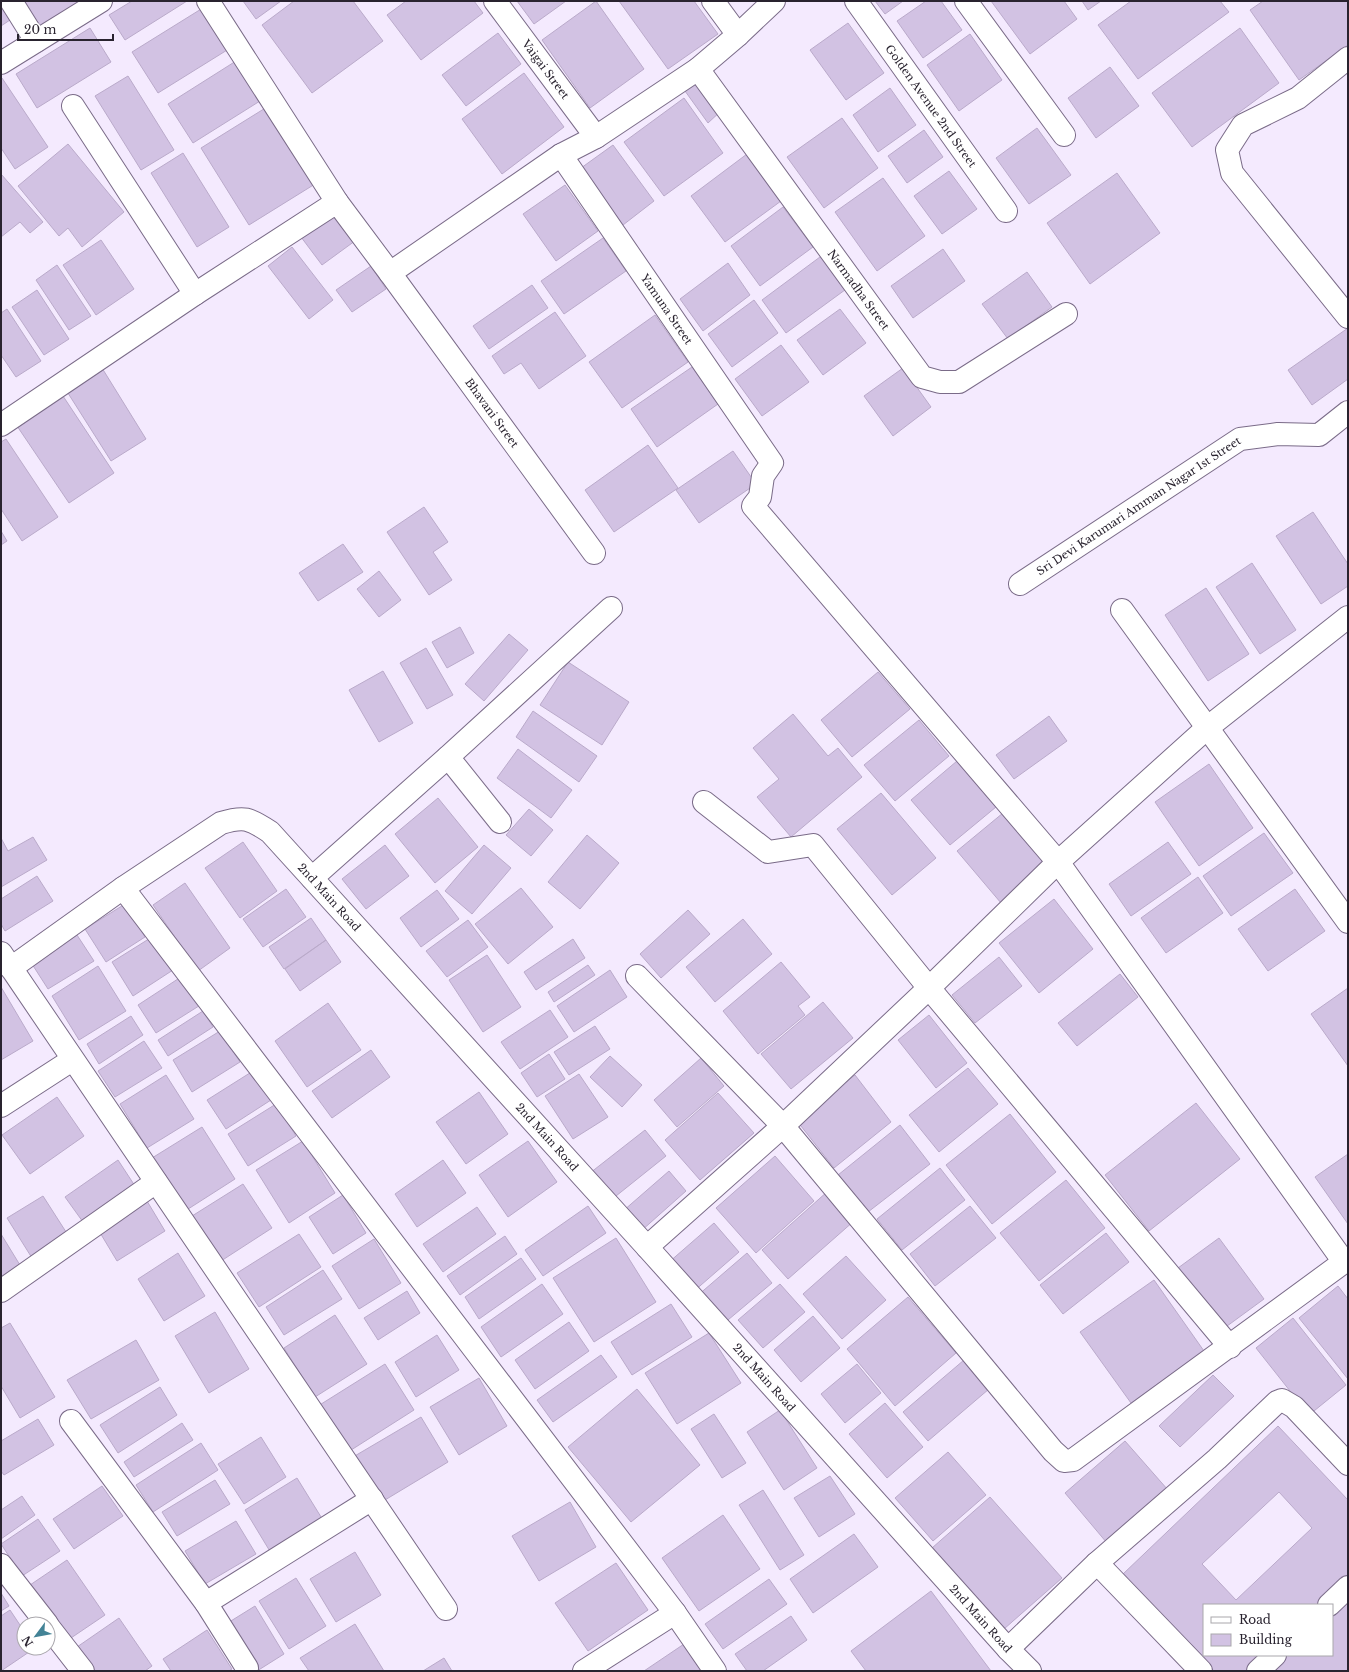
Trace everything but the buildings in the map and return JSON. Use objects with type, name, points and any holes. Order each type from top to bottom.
[{"type":"street","points":[[11,1],[36,41]]},
{"type":"street","points":[[1,63],[101,1]]},
{"type":"street","name":"Bhavani Street","points":[[208,1],[336,202],[390,273],[594,553]]},
{"type":"street","name":"Vaigai Street","points":[[495,1],[596,137]]},
{"type":"street","points":[[713,1],[738,35]]},
{"type":"street","points":[[390,273],[561,155],[596,137],[698,69],[738,35],[774,1]]},
{"type":"street","name":"Golden Avenue 2nd Street","points":[[856,1],[1006,211]]},
{"type":"street","points":[[966,1],[1064,135]]},
{"type":"street","points":[[1346,62],[1298,98],[1243,126],[1227,150],[1232,173],[1348,317]]},
{"type":"street","name":"Narmadha Street","points":[[698,69],[922,377],[940,382],[959,382],[1066,314]]},
{"type":"street","points":[[73,106],[195,294]]},
{"type":"street","name":"Yamuna Street","points":[[561,155],[772,462],[763,476],[760,497],[753,506],[1058,862]]},
{"type":"street","points":[[1,425],[195,294],[336,202]]},
{"type":"street","name":"Sri Devi Karumari Amman Nagar 1st Street","points":[[1020,584],[1240,439],[1278,434],[1319,435],[1348,412]]},
{"type":"street","points":[[312,878],[448,757],[611,608]]},
{"type":"street","points":[[1122,610],[1348,922]]},
{"type":"street","points":[[647,1247],[783,1126],[929,988],[1058,862],[1207,728],[1348,616]]},
{"type":"street","points":[[448,757],[500,822]]},
{"type":"street","points":[[704,802],[768,852],[813,845],[929,988],[1230,1347]]},
{"type":"street","name":"2nd Main Road","points":[[6,961],[123,888],[221,824],[238,818],[254,821],[270,832],[647,1247],[1008,1649],[1030,1671]]},
{"type":"street","points":[[637,976],[783,1126],[1053,1451],[1064,1461],[1073,1460],[1346,1261],[1058,862]]},
{"type":"street","points":[[123,888],[674,1613],[715,1671]]},
{"type":"street","points":[[6,961],[446,1609]]},
{"type":"street","points":[[1,1106],[72,1060]]},
{"type":"street","points":[[1,1291],[156,1182]]},
{"type":"street","points":[[1008,1649],[1097,1563],[1216,1459],[1270,1408],[1282,1400],[1294,1407],[1348,1464]]},
{"type":"street","points":[[71,1420],[206,1603],[247,1668]]},
{"type":"street","points":[[206,1603],[372,1499]]},
{"type":"street","points":[[1097,1563],[1200,1671]]},
{"type":"street","points":[[1,1565],[40,1616]]},
{"type":"street","points":[[1330,1604],[1348,1587]]},
{"type":"street","points":[[584,1671],[674,1613]]},
{"type":"street","points":[[56,1636],[83,1671]]},
{"type":"street","points":[[1258,1671],[1274,1656]]}]
